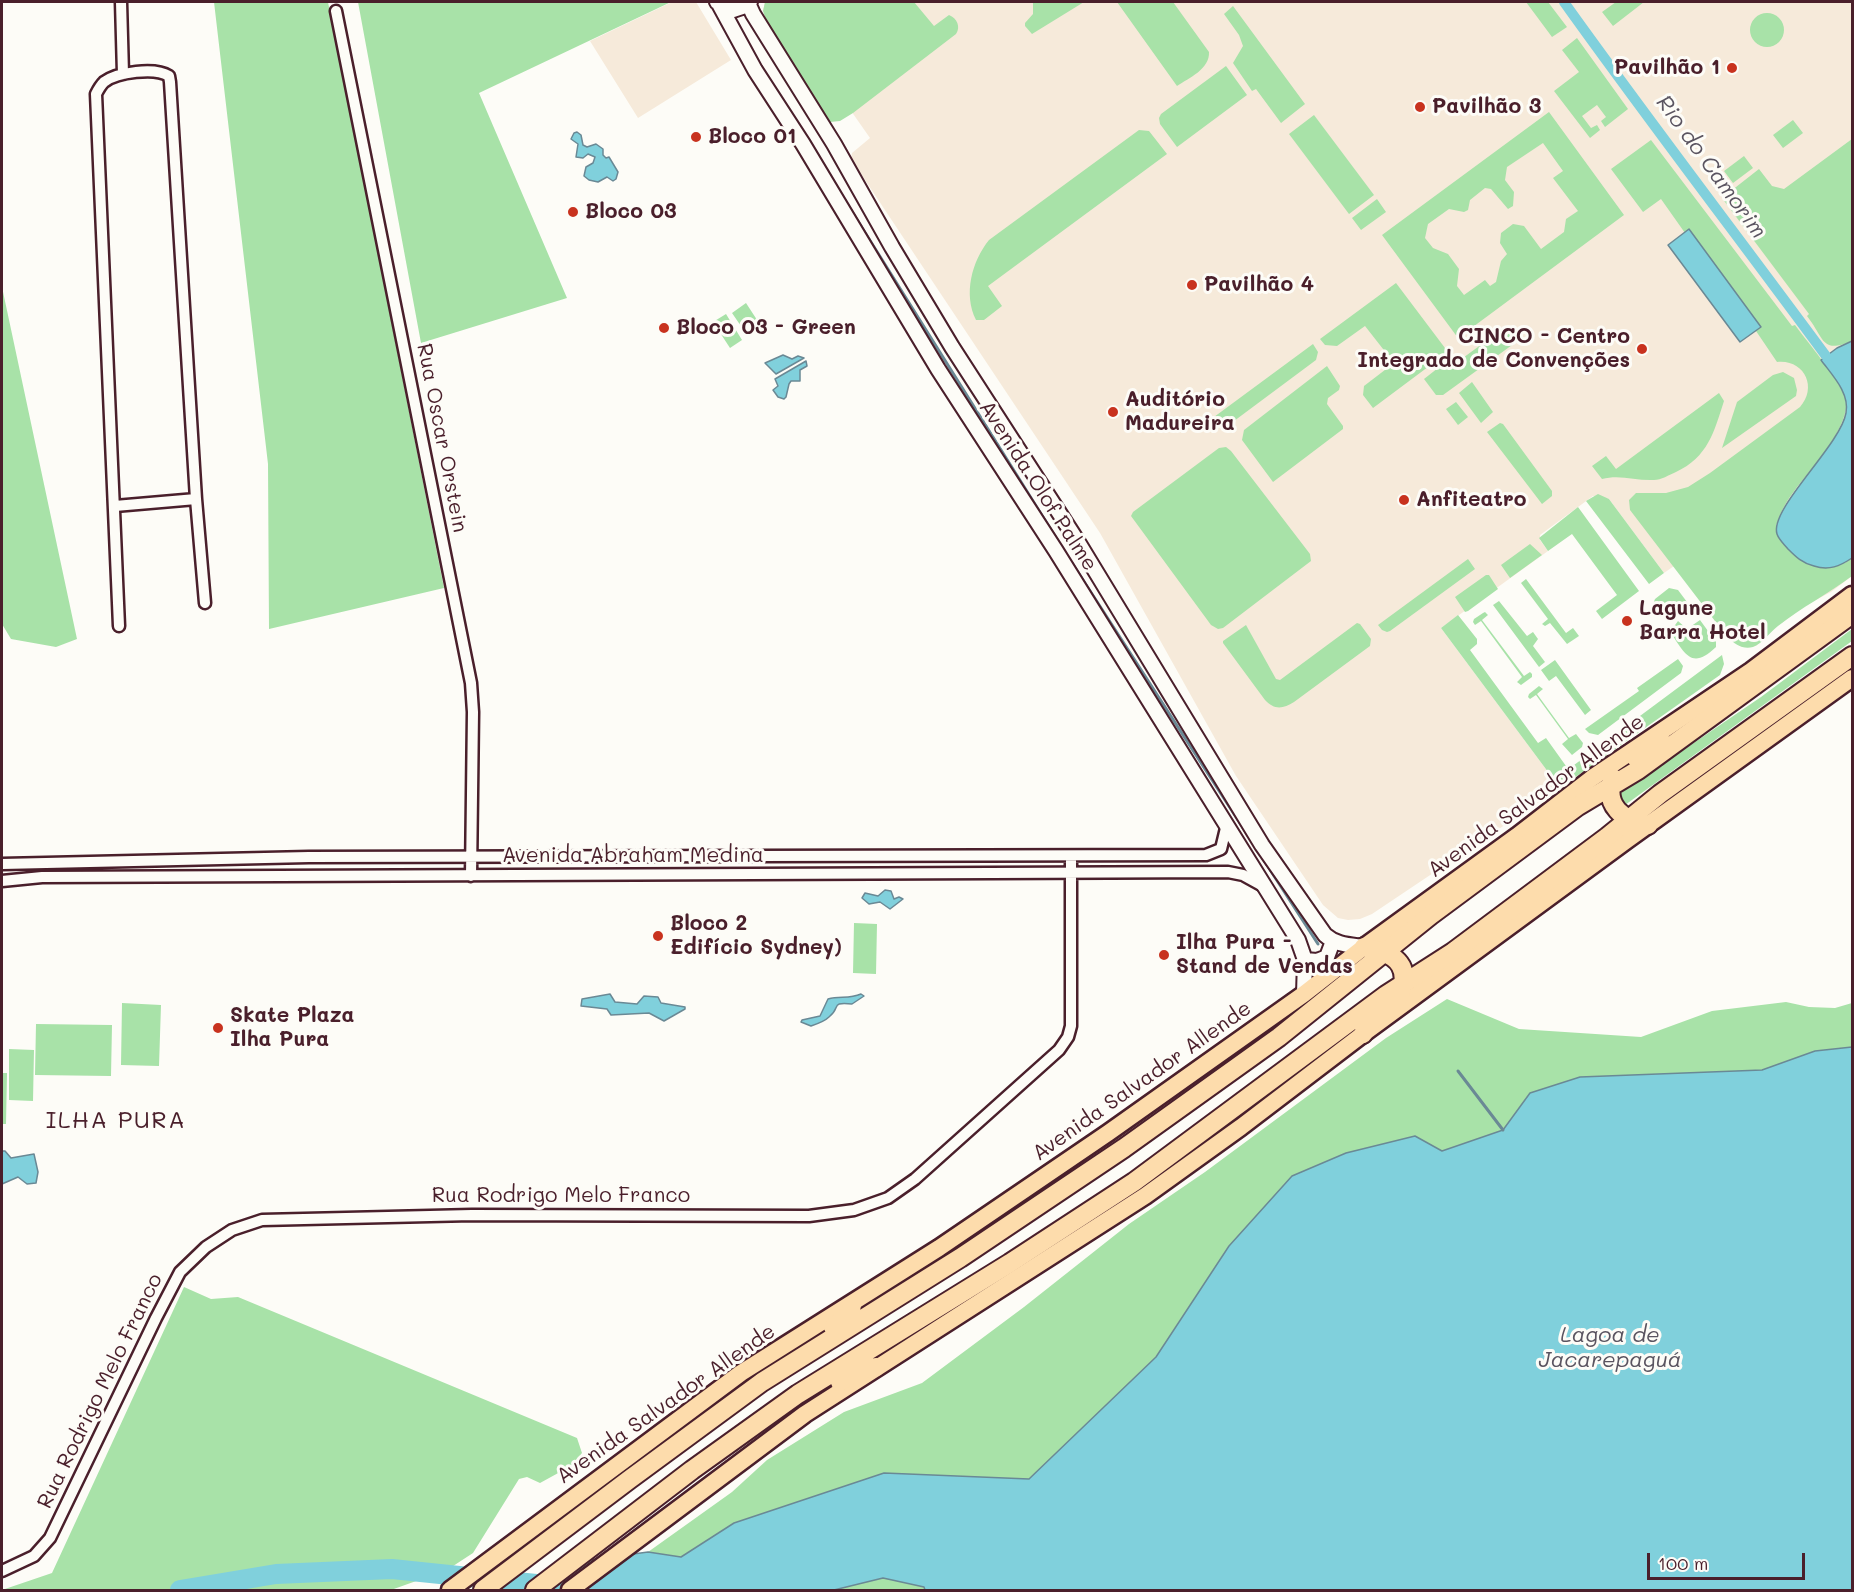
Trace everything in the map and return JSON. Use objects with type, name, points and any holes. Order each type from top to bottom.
[{"type":"highway","name":"Avenida Salvador Allende","points":[[483,1590],[762,1382],[968,1252],[1124,1148],[1279,1037],[1384,952],[1578,806],[1638,770],[1852,614]]},
{"type":"highway","points":[[535,1590],[798,1394],[1010,1263],[1134,1182],[1377,1002],[1453,952],[1660,794],[1852,656]]},
{"type":"highway","points":[[1648,825],[1628,819],[1613,806],[1610,787],[1619,769],[1647,750],[1660,734]]},
{"type":"highway","points":[[1363,1034],[1374,1017],[1395,1003],[1403,985],[1404,975],[1398,960],[1384,952],[1364,947]]},
{"type":"highway","points":[[644,1468],[649,1459],[850,1314],[852,1305]]},
{"type":"highway","points":[[734,1440],[761,1429],[856,1371],[876,1367]]},
{"type":"main road","name":"Avenida Salvador Allende","points":[[450,1590],[741,1373],[852,1305],[1002,1207],[1304,994],[1592,778],[1751,671],[1852,595]]},
{"type":"main road","points":[[570,1590],[805,1414],[1145,1196],[1648,825],[1852,678]]},
{"type":"street","points":[[121,2],[123,74]]},
{"type":"street","points":[[717,3],[733,10],[749,2]]},
{"type":"street","name":"Avenida Olof Palme","points":[[749,2],[753,14],[834,144],[952,347],[1076,539],[1262,845],[1325,935],[1334,941]]},
{"type":"street","name":"Avenida Olof Palme","points":[[717,3],[755,70],[803,144],[938,369],[1056,551],[1298,940],[1305,960],[1304,994]]},
{"type":"street","name":"Rua Oscar Orstein","points":[[336,11],[471,683],[473,712],[471,876]]},
{"type":"street","points":[[119,626],[96,94],[105,82],[123,74],[160,72],[169,76],[170,82],[196,500],[205,603]]},
{"type":"street","points":[[115,506],[196,500]]},
{"type":"street","name":"Avenida Abraham Medina","points":[[2,864],[148,860],[471,857],[1206,855],[1221,849],[1227,824]]},
{"type":"street","points":[[783,855],[778,866],[783,874]]},
{"type":"street","points":[[873,855],[874,875]]},
{"type":"street","points":[[758,856],[763,865],[758,874]]},
{"type":"street","name":"Rua Rodrigo Melo Franco","points":[[2,1571],[33,1556],[50,1538],[180,1272],[206,1247],[232,1230],[262,1220],[472,1215],[809,1216],[854,1210],[888,1198],[915,1179],[1064,1044],[1071,1026],[1071,856]]},
{"type":"street","points":[[148,860],[142,867],[148,877]]},
{"type":"street","points":[[124,877],[130,870],[129,863],[125,861]]},
{"type":"street","name":"Avenida Abraham Medina","points":[[2,881],[42,877],[1227,872],[1243,875],[1263,886]]},
{"type":"street","points":[[1305,960],[1317,961],[1327,957],[1334,941],[1364,947]]},
{"type":"shaded area","points":[[672,2],[696,2],[731,60],[638,118],[590,41]]},
{"type":"shaded area","points":[[765,2],[1852,2],[1852,576],[1831,592],[1806,605],[1776,627],[1756,646],[1742,647],[1728,638],[1674,566],[1664,573],[1609,499],[1593,496],[1540,535],[1540,540],[1548,551],[1441,628],[1560,788],[1372,914],[1360,919],[1338,918],[1323,905],[1236,776],[1100,533],[851,159],[852,153],[870,138],[849,108],[763,11]]},
{"type":"green space","points":[[214,2],[328,2],[444,588],[269,629],[268,464]]},
{"type":"green space","points":[[358,2],[671,2],[479,93],[567,298],[421,343]]},
{"type":"green space","points":[[765,2],[914,2],[934,26],[949,15],[956,20],[958,28],[956,34],[853,113],[840,121],[830,122],[769,29],[763,11]]},
{"type":"green space","points":[[1033,2],[1084,2],[1032,34],[1025,23],[1033,14]]},
{"type":"green space","points":[[1117,2],[1173,2],[1209,52],[1206,63],[1198,72],[1177,86]]},
{"type":"green space","points":[[1526,2],[1548,2],[1567,27],[1552,37]]},
{"type":"green space","points":[[1616,2],[1644,2],[1613,26],[1602,12]]},
{"type":"green space","points":[[1233,6],[1305,104],[1281,123],[1256,89],[1252,91],[1233,63],[1243,46],[1239,35],[1224,14]]},
{"type":"green space","points":[[1767,13],[1779,18],[1784,30],[1779,42],[1767,47],[1755,42],[1750,30],[1755,18]]},
{"type":"green space","points":[[1577,38],[1628,109],[1605,127],[1601,121],[1606,117],[1597,105],[1582,116],[1591,128],[1597,125],[1600,130],[1590,138],[1554,91],[1579,72],[1562,50]]},
{"type":"green space","points":[[1226,66],[1247,95],[1177,147],[1160,124],[1161,114]]},
{"type":"green space","points":[[1549,112],[1624,215],[1458,338],[1382,235]],"holes":[[[1543,143],[1563,171],[1553,178],[1578,211],[1566,219],[1564,232],[1541,249],[1524,226],[1513,224],[1501,233],[1500,243],[1507,254],[1501,261],[1496,282],[1490,286],[1485,280],[1464,295],[1457,286],[1459,269],[1448,254],[1433,248],[1425,238],[1428,224],[1449,209],[1464,212],[1468,210],[1470,200],[1485,188],[1491,189],[1508,209],[1513,206],[1514,192],[1505,180],[1507,167]]]},
{"type":"green space","points":[[1314,115],[1374,195],[1349,214],[1289,134]]},
{"type":"green space","points":[[1793,120],[1803,133],[1783,148],[1773,135]]},
{"type":"green space","points":[[1139,130],[1149,131],[1167,154],[988,286],[1002,306],[984,320],[976,320],[970,299],[971,278],[978,258],[989,240]]},
{"type":"green space","points":[[1852,139],[1852,341],[1834,346],[1829,345],[1821,337],[1807,316],[1809,314],[1722,198],[1759,169],[1772,186],[1784,189]]},
{"type":"green space","points":[[1651,140],[1792,326],[1795,325],[1822,360],[1845,396],[1846,407],[1837,432],[1789,498],[1776,526],[1845,563],[1852,558],[1852,576],[1787,619],[1760,643],[1749,648],[1736,644],[1728,638],[1630,510],[1629,500],[1636,493],[1666,493],[1688,487],[1710,473],[1800,407],[1808,391],[1808,383],[1801,370],[1795,365],[1777,362],[1756,331],[1761,327],[1689,230],[1685,233],[1661,199],[1643,212],[1611,169]]},
{"type":"green space","points":[[1744,156],[1753,168],[1733,183],[1724,171]]},
{"type":"green space","points":[[1377,199],[1386,212],[1361,230],[1352,218]]},
{"type":"green space","points":[[1396,283],[1448,352],[1373,408],[1363,395],[1364,386],[1394,363],[1365,326],[1337,346],[1325,345],[1320,339]]},
{"type":"green space","points":[[2,287],[77,639],[56,647],[11,639],[2,624]]},
{"type":"green space","points":[[746,303],[761,326],[747,335],[732,313]]},
{"type":"green space","points":[[726,314],[742,340],[730,348],[713,322]]},
{"type":"green space","points":[[1508,325],[1519,340],[1443,395],[1436,395],[1424,379],[1452,357],[1456,363]]},
{"type":"green space","points":[[1313,344],[1318,352],[1316,360],[1230,424],[1220,423],[1214,417]]},
{"type":"green space","points":[[1327,366],[1340,386],[1339,390],[1328,398],[1327,404],[1343,429],[1273,482],[1242,440],[1244,430]]},
{"type":"green space","points":[[1783,372],[1794,378],[1796,396],[1722,448],[1737,402],[1773,375]]},
{"type":"green space","points":[[1472,382],[1493,412],[1481,423],[1459,393]]},
{"type":"green space","points":[[1719,393],[1724,401],[1713,433],[1703,451],[1687,466],[1657,480],[1647,480],[1615,477],[1602,479],[1592,466],[1606,456],[1616,469]]},
{"type":"green space","points":[[1456,402],[1468,417],[1458,425],[1446,409]]},
{"type":"green space","points":[[1500,423],[1552,491],[1552,496],[1542,504],[1487,432]]},
{"type":"green space","points":[[1226,447],[1310,554],[1311,561],[1223,628],[1218,629],[1211,625],[1131,516],[1133,512],[1219,448]]},
{"type":"green space","points":[[1598,494],[1609,499],[1664,573],[1649,584],[1586,501]]},
{"type":"green space","points":[[1578,507],[1639,591],[1602,619],[1596,611],[1617,595],[1572,534],[1548,551],[1539,538]]},
{"type":"green space","points":[[1530,544],[1542,555],[1510,578],[1501,565]]},
{"type":"green space","points":[[1468,559],[1475,569],[1390,631],[1382,630],[1378,625]]},
{"type":"green space","points":[[1489,575],[1498,589],[1465,612],[1455,597]]},
{"type":"green space","points":[[1526,579],[1566,633],[1573,628],[1579,636],[1567,644],[1550,623],[1545,626],[1542,624],[1548,619],[1521,583]]},
{"type":"green space","points":[[1669,588],[1678,590],[1690,606],[1683,612],[1675,604],[1666,611],[1667,615],[1663,618],[1653,604],[1655,599]]},
{"type":"green space","points":[[1499,601],[1527,636],[1533,632],[1538,639],[1533,646],[1545,662],[1539,667],[1493,605]]},
{"type":"green space","points":[[1485,612],[1488,615],[1482,620],[1524,676],[1530,672],[1532,674],[1532,677],[1521,685],[1517,682],[1522,677],[1481,621],[1475,625],[1473,622]]},
{"type":"green space","points":[[1458,615],[1477,639],[1477,644],[1470,650],[1538,743],[1546,738],[1566,766],[1570,768],[1722,655],[1724,664],[1720,675],[1560,788],[1441,628]]},
{"type":"green space","points":[[1700,620],[1716,642],[1716,647],[1700,658],[1694,658],[1685,652],[1670,632],[1678,621],[1687,629]]},
{"type":"green space","points":[[1357,623],[1371,639],[1370,646],[1294,702],[1282,707],[1272,706],[1265,700],[1223,643],[1246,625],[1276,679],[1280,680]]},
{"type":"green space","points":[[1852,629],[1852,641],[1625,805],[1619,797],[1619,794],[1761,697]]},
{"type":"green space","points":[[1678,659],[1683,666],[1681,673],[1598,735],[1589,733],[1585,729],[1639,691],[1637,688]]},
{"type":"green space","points":[[1555,660],[1591,710],[1585,715],[1556,676],[1549,681],[1541,670]]},
{"type":"green space","points":[[1539,686],[1543,689],[1537,694],[1569,738],[1576,734],[1583,743],[1582,747],[1572,755],[1562,744],[1568,739],[1536,695],[1530,699],[1528,697]]},
{"type":"green space","points":[[854,923],[877,924],[876,974],[853,973]]},
{"type":"green space","points":[[1447,999],[1519,1029],[1641,1037],[1712,1011],[1786,1002],[1809,1007],[1835,1008],[1852,1003],[1852,1047],[1815,1051],[1762,1070],[1580,1077],[1530,1093],[1503,1130],[1442,1151],[1229,1246],[1156,1357],[1029,1480],[884,1473],[734,1523],[681,1557],[648,1552],[732,1492],[767,1460],[844,1412],[922,1383],[1024,1307],[1129,1224],[1205,1172],[1386,1038]]},
{"type":"green space","points":[[122,1003],[161,1005],[159,1066],[121,1065]]},
{"type":"green space","points":[[36,1024],[112,1025],[111,1076],[35,1075]]},
{"type":"green space","points":[[9,1049],[34,1050],[33,1101],[9,1100]]},
{"type":"green space","points":[[2,1073],[7,1073],[6,1124],[2,1124]]},
{"type":"green space","points":[[184,1287],[211,1299],[238,1297],[577,1438],[582,1453],[571,1466],[540,1483],[527,1477],[519,1479],[473,1553],[447,1570],[391,1590],[2,1590],[52,1573]]},
{"type":"green space","points":[[883,1578],[924,1587],[925,1590],[834,1590]]},
{"type":"water","points":[[577,132],[581,135],[583,145],[587,147],[596,144],[603,149],[603,155],[606,158],[609,157],[618,172],[616,179],[613,181],[607,177],[598,182],[584,176],[586,167],[593,163],[595,157],[588,154],[583,158],[576,157],[578,144],[571,139]]},
{"type":"water","points":[[1689,229],[1761,327],[1740,342],[1668,245]]},
{"type":"water","points":[[1852,341],[1852,558],[1834,567],[1825,568],[1810,565],[1788,549],[1777,534],[1777,523],[1794,493],[1841,427],[1847,406],[1843,391],[1821,360],[1837,348]]},
{"type":"water","points":[[783,355],[792,359],[798,356],[804,358],[776,374],[765,363]]},
{"type":"water","points":[[806,361],[807,366],[800,370],[800,381],[791,381],[786,397],[784,399],[778,397],[773,390],[778,386],[775,379]]},
{"type":"water","points":[[885,890],[891,891],[894,899],[899,897],[903,899],[890,909],[880,902],[869,904],[862,898],[865,893],[878,896]]},
{"type":"water","points":[[610,994],[615,1002],[637,1004],[644,996],[658,997],[661,1003],[685,1007],[685,1009],[664,1021],[649,1013],[611,1015],[607,1009],[581,1006],[582,999]]},
{"type":"water","points":[[861,994],[864,996],[852,1004],[838,1005],[833,1013],[821,1022],[811,1026],[801,1022],[820,1016],[828,999]]},
{"type":"water","name":"Lagoa de Jacarepaguá","points":[[1852,1047],[1852,1590],[925,1590],[924,1587],[883,1578],[834,1590],[541,1590],[582,1561],[648,1552],[681,1557],[734,1523],[884,1473],[1029,1479],[1156,1357],[1229,1246],[1292,1176],[1346,1153],[1415,1136],[1442,1151],[1503,1130],[1530,1093],[1580,1077],[1762,1070],[1815,1051]]},
{"type":"water","points":[[2,1151],[5,1151],[11,1158],[34,1154],[38,1172],[36,1183],[27,1184],[18,1177],[2,1184]]},
{"type":"waterway","name":"Rio do Camorim","points":[[1564,2],[1826,356]]},
{"type":"waterway","points":[[839,191],[1058,541]]},
{"type":"waterway","points":[[1072,563],[1318,944]]},
{"type":"waterway","points":[[1458,1071],[1503,1130]]},
{"type":"waterway","points":[[180,1590],[276,1574],[392,1569],[536,1584]]},
{"type":"place","name":"Pavilhão 1","points":[[1732,68]]},
{"type":"place","name":"Pavilhão 3","points":[[1420,107]]},
{"type":"place","name":"Bloco 01","points":[[696,137]]},
{"type":"place","name":"Bloco 03","points":[[573,212]]},
{"type":"place","name":"Pavilhão 4","points":[[1192,285]]},
{"type":"place","name":"Bloco 03 - Green","points":[[664,328]]},
{"type":"place","name":"CINCO - Centro Integrado de Convenções","points":[[1642,349]]},
{"type":"place","name":"Auditório Madureira","points":[[1113,412]]},
{"type":"place","name":"Anfiteatro","points":[[1404,500]]},
{"type":"place","name":"Lagune Barra Hotel","points":[[1627,621]]},
{"type":"place","name":"Bloco 2 Edifício Sydney)","points":[[658,936]]},
{"type":"place","name":"Ilha Pura - Stand de Vendas","points":[[1164,955]]},
{"type":"place","name":"Skate Plaza Ilha Pura","points":[[218,1028]]},
{"type":"district","name":"ILHA PURA","points":[[116,1121]]}]
